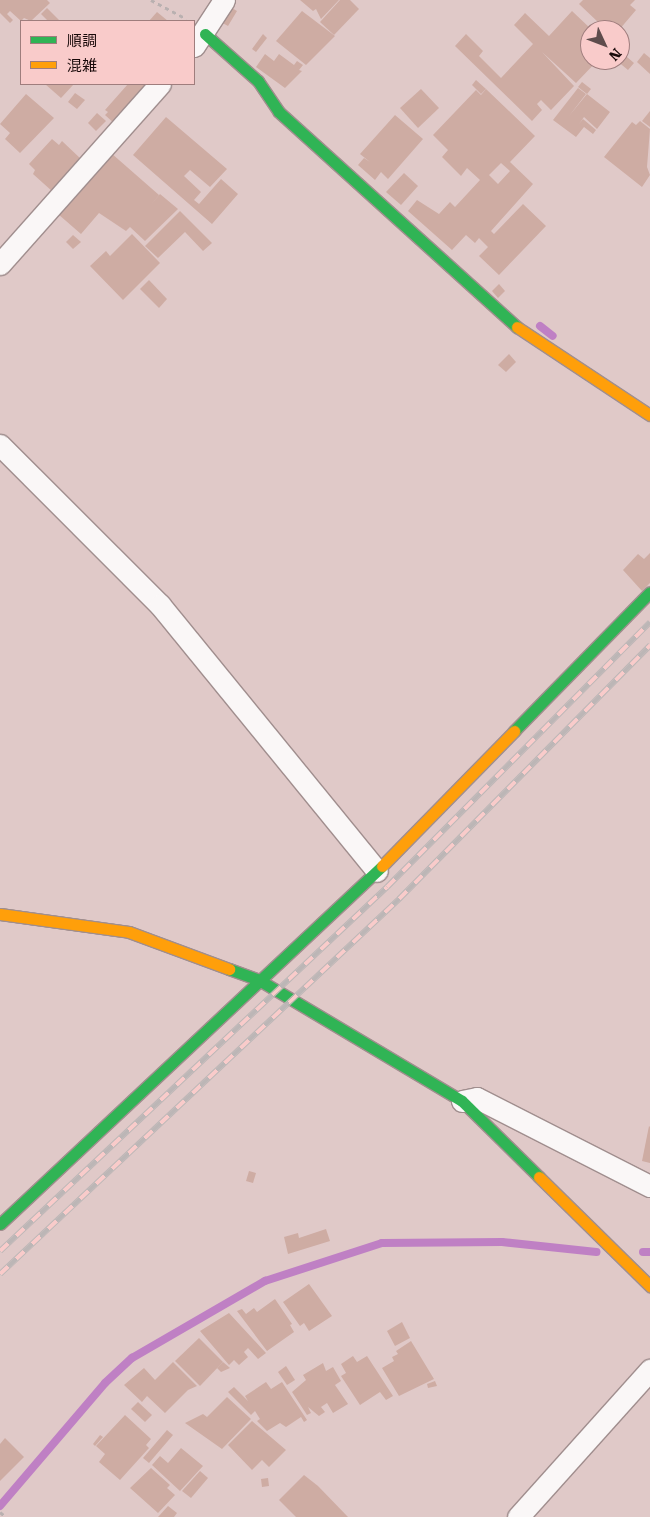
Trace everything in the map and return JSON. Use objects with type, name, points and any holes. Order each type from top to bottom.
[{"type":"street","points":[[224,0],[196,34],[258,81],[278,112],[523,332],[650,414]]},
{"type":"street","points":[[0,264],[159,85]]},
{"type":"street","points":[[0,445],[160,605],[376,871]]},
{"type":"street","points":[[0,1224],[376,871],[650,592]]},
{"type":"street","points":[[0,914],[129,932],[259,980],[462,1101],[650,1286]]},
{"type":"street","points":[[462,1101],[477,1098],[650,1186]]},
{"type":"street","points":[[518,1517],[650,1370]]},
{"type":"path","points":[[151,0],[177,20]]},
{"type":"path","points":[[0,1512],[6,1517]]},
{"type":"building","points":[[0,0],[47,0],[50,3],[32,20],[24,18],[20,20],[10,11],[7,14],[13,20],[10,23],[0,13]]},
{"type":"building","points":[[300,0],[339,0],[321,19],[316,9],[313,11]]},
{"type":"building","points":[[340,0],[350,0],[359,9],[334,35],[320,22]]},
{"type":"building","points":[[583,0],[635,0],[630,5],[636,10],[628,20],[596,20],[579,4]]},
{"type":"building","points":[[230,7],[237,11],[228,26],[221,22]]},
{"type":"building","points":[[47,8],[59,20],[47,20],[41,14]]},
{"type":"building","points":[[302,11],[335,36],[306,65],[276,41]]},
{"type":"building","points":[[572,11],[581,20],[580,70],[588,70],[576,83],[542,52],[574,86],[551,110],[541,100],[537,104],[542,110],[532,121],[455,46],[466,34],[483,51],[479,56],[501,78],[533,44],[514,25],[525,13],[549,36]]},
{"type":"building","points":[[157,12],[167,20],[150,20]]},
{"type":"building","points":[[263,34],[267,38],[256,52],[252,49]]},
{"type":"building","points":[[644,53],[650,58],[650,74],[637,62]]},
{"type":"building","points":[[265,54],[274,61],[279,54],[294,65],[297,61],[303,65],[299,70],[302,71],[285,88],[256,67]]},
{"type":"building","points":[[630,60],[634,63],[630,68]]},
{"type":"building","points":[[476,80],[486,89],[481,94],[472,85]]},
{"type":"building","points":[[582,82],[591,89],[587,94],[578,87]]},
{"type":"building","points":[[46,85],[73,85],[61,98]]},
{"type":"building","points":[[127,85],[148,85],[116,125],[105,115],[108,112],[105,110]]},
{"type":"building","points":[[578,88],[586,94],[569,116],[587,94],[610,112],[597,129],[584,117],[579,124],[583,119],[596,130],[593,134],[584,127],[576,137],[553,120]]},
{"type":"building","points":[[421,89],[439,108],[418,128],[400,108]]},
{"type":"building","points":[[486,89],[535,136],[510,162],[533,184],[491,231],[494,234],[523,204],[546,226],[499,275],[479,256],[488,247],[479,238],[475,243],[466,235],[452,250],[408,211],[417,200],[439,214],[450,202],[455,207],[480,180],[467,168],[461,176],[442,157],[448,150],[433,135],[476,90],[481,95]],"holes":[[[501,163],[510,171],[498,184],[489,175]]]},
{"type":"building","points":[[75,93],[85,100],[77,109],[68,102]]},
{"type":"building","points":[[26,94],[54,118],[20,153],[5,139],[10,133],[0,124]]},
{"type":"building","points":[[650,111],[650,127],[642,121]]},
{"type":"building","points":[[97,113],[106,121],[96,131],[88,123]]},
{"type":"building","points":[[395,115],[423,139],[388,179],[381,172],[375,180],[358,165],[364,158],[370,162],[360,154]]},
{"type":"building","points":[[166,117],[227,169],[210,187],[190,170],[184,176],[201,192],[194,200],[199,204],[221,179],[238,194],[212,224],[133,155]]},
{"type":"building","points":[[640,121],[650,129],[647,167],[650,175],[642,187],[604,157],[632,122],[636,125]]},
{"type":"building","points":[[52,139],[59,145],[62,141],[82,160],[53,192],[33,174],[35,170],[29,164]]},
{"type":"building","points":[[111,153],[159,195],[150,206],[160,194],[178,209],[145,241],[130,227],[126,231],[99,213],[81,234],[58,214]]},
{"type":"building","points":[[404,173],[418,186],[401,205],[386,192]]},
{"type":"building","points":[[180,211],[212,243],[203,251],[185,232],[158,258],[145,246]]},
{"type":"building","points":[[132,234],[160,263],[123,300],[90,266],[106,251],[110,256]]},
{"type":"building","points":[[73,235],[81,242],[73,249],[66,242]]},
{"type":"building","points":[[149,280],[167,299],[159,308],[140,289]]},
{"type":"building","points":[[499,284],[505,291],[498,298],[492,291]]},
{"type":"building","points":[[509,354],[516,362],[506,372],[498,365]]},
{"type":"building","points":[[650,553],[650,583],[642,591],[623,570],[638,554],[644,559]]},
{"type":"building","points":[[650,1127],[650,1163],[642,1161]]},
{"type":"building","points":[[249,1171],[256,1173],[253,1183],[246,1181]]},
{"type":"building","points":[[326,1229],[330,1241],[288,1254],[284,1237],[298,1233],[299,1238]]},
{"type":"building","points":[[309,1284],[332,1316],[309,1331],[304,1323],[300,1326],[283,1302]]},
{"type":"building","points":[[275,1299],[292,1324],[290,1325],[294,1332],[267,1351],[237,1311],[242,1309],[246,1314],[254,1308],[257,1312]]},
{"type":"building","points":[[229,1313],[266,1353],[258,1359],[248,1348],[244,1352],[248,1357],[239,1365],[234,1360],[229,1365],[200,1331]]},
{"type":"building","points":[[402,1322],[410,1338],[395,1346],[387,1331]]},
{"type":"building","points":[[199,1338],[223,1362],[200,1386],[175,1361]]},
{"type":"building","points":[[411,1341],[434,1379],[399,1396],[382,1368],[394,1361],[392,1357],[398,1354],[396,1351]]},
{"type":"building","points":[[353,1356],[357,1362],[367,1356],[393,1396],[386,1400],[380,1392],[360,1405],[341,1376],[346,1373],[341,1364]]},
{"type":"building","points":[[173,1362],[197,1386],[188,1390],[165,1413],[147,1396],[142,1402],[124,1385],[144,1368],[155,1380]]},
{"type":"building","points":[[223,1362],[230,1368],[221,1372],[217,1368]]},
{"type":"building","points":[[323,1363],[326,1371],[333,1367],[341,1381],[335,1385],[348,1404],[333,1413],[327,1403],[321,1407],[325,1412],[319,1416],[308,1407],[311,1413],[307,1415],[292,1392],[306,1380],[303,1375]]},
{"type":"building","points":[[286,1366],[295,1380],[287,1385],[278,1372]]},
{"type":"building","points":[[435,1381],[437,1386],[428,1388],[427,1384]]},
{"type":"building","points":[[266,1382],[271,1389],[282,1382],[307,1420],[304,1422],[301,1417],[286,1427],[280,1423],[267,1431],[257,1421],[260,1419],[255,1411],[251,1415],[228,1392],[234,1387],[248,1401],[245,1396]]},
{"type":"building","points":[[227,1397],[251,1419],[222,1449],[185,1423],[203,1414],[207,1417]]},
{"type":"building","points":[[138,1402],[152,1415],[145,1422],[131,1409]]},
{"type":"building","points":[[125,1415],[151,1439],[146,1445],[149,1448],[120,1480],[99,1462],[105,1454],[96,1446]]},
{"type":"building","points":[[252,1421],[286,1450],[269,1467],[262,1460],[252,1470],[228,1445]]},
{"type":"building","points":[[167,1430],[173,1435],[149,1463],[143,1458]]},
{"type":"building","points":[[100,1435],[103,1437],[95,1446],[93,1444]]},
{"type":"building","points":[[5,1438],[24,1457],[0,1481],[0,1444]]},
{"type":"building","points":[[181,1448],[203,1466],[180,1491],[152,1465],[160,1456],[168,1463]]},
{"type":"building","points":[[151,1468],[170,1485],[167,1488],[175,1495],[158,1513],[130,1488]]},
{"type":"building","points":[[200,1471],[208,1478],[191,1498],[182,1491]]},
{"type":"building","points":[[304,1475],[318,1486],[348,1517],[296,1517],[279,1500]]},
{"type":"building","points":[[268,1478],[269,1486],[262,1487],[261,1479]]},
{"type":"building","points":[[168,1506],[177,1513],[174,1517],[158,1517]]},
{"type":"waterway","points":[[540,326],[553,336]]},
{"type":"waterway","points":[[0,1506],[105,1383],[132,1358],[265,1281],[382,1243],[502,1242],[596,1252]]},
{"type":"waterway","points":[[643,1252],[650,1252]]},
{"type":"railway","points":[[0,1251],[387,887],[650,622]]},
{"type":"railway","points":[[0,1274],[399,899],[650,645]]},
{"type":"traffic: fast","points":[[205,34],[258,81],[279,112],[517,327]]},
{"type":"traffic: fast","points":[[514,731],[650,592]]},
{"type":"traffic: fast","points":[[0,1224],[382,866]]},
{"type":"traffic: fast","points":[[229,969],[259,980],[462,1101],[539,1177]]},
{"type":"traffic: slow","points":[[517,327],[650,415]]},
{"type":"traffic: slow","points":[[382,866],[514,731]]},
{"type":"traffic: slow","points":[[0,914],[129,932],[229,969]]},
{"type":"traffic: slow","points":[[539,1177],[650,1286]]}]
